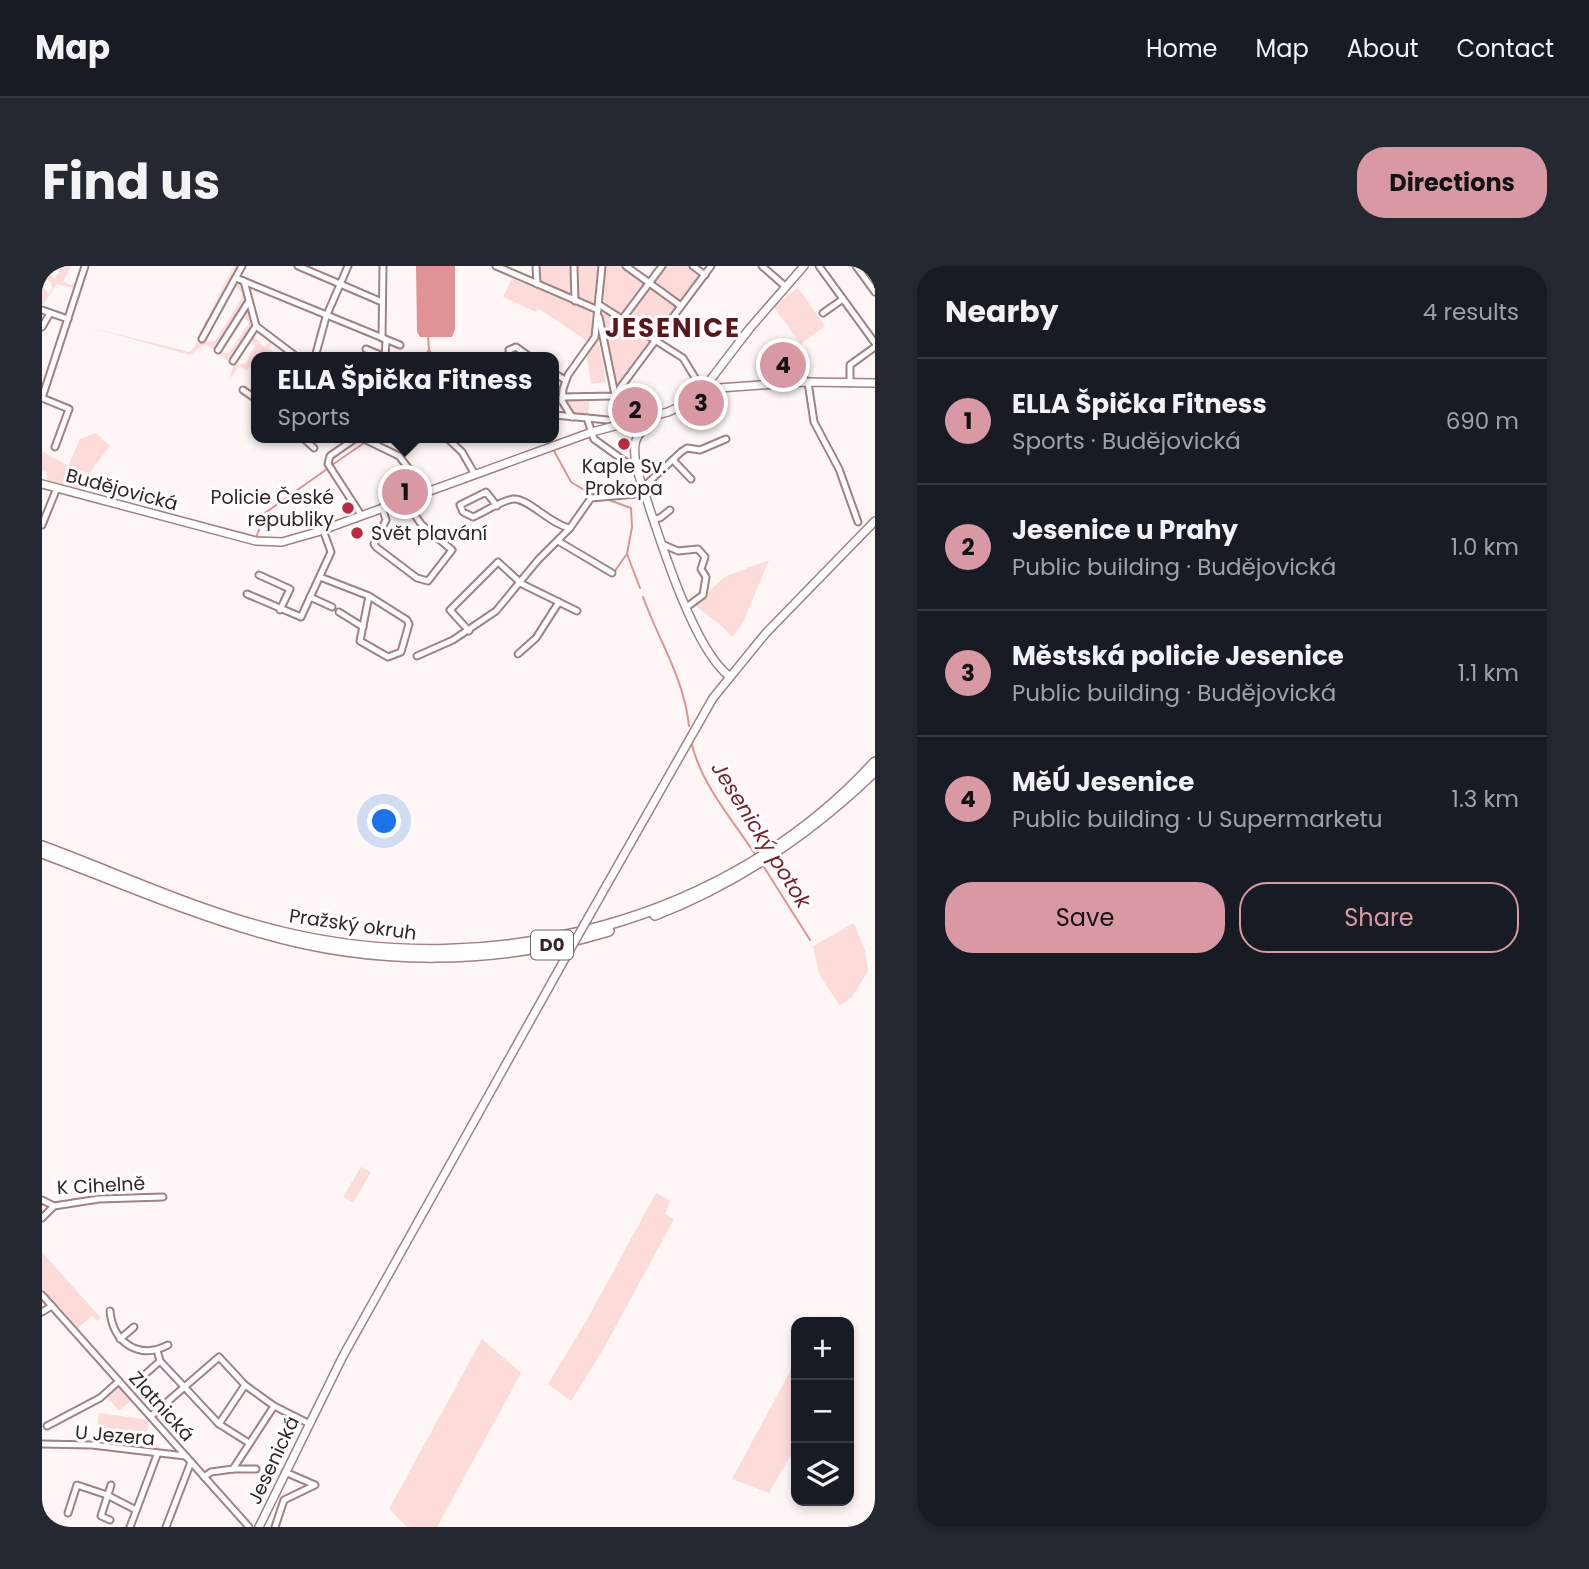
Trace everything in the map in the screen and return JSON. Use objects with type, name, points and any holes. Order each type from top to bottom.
[{"type":"highway","name":"Pražský okruh","points":[[771,852],[823,811],[875,762]]},
{"type":"highway","name":"Pražský okruh","points":[[42,853],[207,915],[272,936],[337,950],[425,957],[510,952],[590,936],[678,906],[751,865],[827,815],[875,771]]},
{"type":"highway","name":"Pražský okruh","points":[[42,846],[267,928],[337,943],[425,951],[509,946],[589,930],[676,900],[751,865]]},
{"type":"main road","points":[[698,397],[702,388],[804,266]]},
{"type":"main road","points":[[719,369],[727,386]]},
{"type":"main road","name":"Budějovická","points":[[42,484],[256,541],[282,542],[323,530],[592,432],[655,416],[727,386],[807,382],[875,383]]},
{"type":"main road","points":[[655,416],[638,434],[634,453],[637,470],[662,544],[688,606],[717,666],[729,676]]},
{"type":"main road","name":"Jesenická","points":[[259,1527],[317,1406],[688,738],[740,662],[875,521]]},
{"type":"main road","points":[[717,666],[728,667],[740,662]]},
{"type":"street","points":[[55,447],[69,409],[42,398],[85,266]]},
{"type":"street","points":[[202,340],[242,266]]},
{"type":"street","points":[[298,266],[382,302]]},
{"type":"street","points":[[316,352],[326,317],[348,266]]},
{"type":"street","points":[[383,266],[385,352]]},
{"type":"street","points":[[496,266],[575,301],[599,307],[623,318],[683,358],[702,388]]},
{"type":"street","points":[[536,266],[537,284]]},
{"type":"street","points":[[574,266],[575,301]]},
{"type":"street","points":[[626,266],[681,306]]},
{"type":"street","points":[[623,318],[662,266]]},
{"type":"street","points":[[693,266],[705,275]]},
{"type":"street","points":[[614,396],[711,266]]},
{"type":"street","points":[[762,266],[786,287]]},
{"type":"street","points":[[819,266],[875,345],[850,365],[850,383]]},
{"type":"street","points":[[856,266],[875,292]]},
{"type":"street","points":[[572,417],[565,410],[562,397],[565,380],[593,341],[603,267]]},
{"type":"street","points":[[236,278],[400,345]]},
{"type":"street","points":[[244,281],[256,326],[290,352]]},
{"type":"street","points":[[823,313],[843,299]]},
{"type":"street","points":[[218,350],[249,301]]},
{"type":"street","points":[[599,307],[621,424]]},
{"type":"street","points":[[42,310],[68,319]]},
{"type":"street","points":[[42,327],[50,313]]},
{"type":"street","points":[[233,361],[256,326]]},
{"type":"street","points":[[775,384],[767,353],[787,347]]},
{"type":"street","points":[[366,349],[373,352]]},
{"type":"street","points":[[798,354],[807,382],[814,422],[839,469],[858,522]]},
{"type":"street","points":[[559,376],[565,380]]},
{"type":"street","points":[[243,390],[251,396]]},
{"type":"street","points":[[562,397],[614,396]]},
{"type":"street","points":[[559,416],[608,420]]},
{"type":"street","points":[[587,418],[594,439],[637,470]]},
{"type":"street","points":[[404,648],[418,656],[469,631],[496,611],[522,584],[538,560],[570,528],[591,498],[618,498],[636,494],[687,448],[700,450],[726,439]]},
{"type":"street","points":[[309,443],[314,448]]},
{"type":"street","points":[[349,443],[330,456],[330,467],[361,515]]},
{"type":"street","points":[[370,443],[399,456],[426,491]]},
{"type":"street","points":[[452,443],[462,452],[474,473]]},
{"type":"street","points":[[673,460],[691,480]]},
{"type":"street","points":[[42,525],[57,488]]},
{"type":"street","points":[[497,506],[486,492],[460,505],[467,516],[473,517],[513,499],[522,499],[556,526],[570,528]]},
{"type":"street","points":[[636,494],[647,499]]},
{"type":"street","points":[[382,507],[385,525],[374,544],[417,578],[428,581],[452,550],[422,525],[403,499]]},
{"type":"street","points":[[653,519],[660,518],[670,510]]},
{"type":"street","points":[[247,594],[301,617],[331,551],[323,530]]},
{"type":"street","points":[[558,541],[612,573]]},
{"type":"street","points":[[662,544],[678,551],[698,549],[705,557],[701,569],[706,577],[703,595],[688,606]]},
{"type":"street","points":[[469,631],[450,610],[498,562],[522,584],[577,611]]},
{"type":"street","points":[[259,575],[290,589],[280,610]]},
{"type":"street","points":[[320,577],[369,596],[408,621],[401,652],[384,656],[360,641],[369,596]]},
{"type":"street","points":[[310,597],[332,607]]},
{"type":"street","points":[[519,654],[536,638],[559,602]]},
{"type":"street","points":[[339,612],[363,627]]},
{"type":"street","name":"K Cihelně","points":[[42,1200],[54,1206],[99,1199],[163,1197]]},
{"type":"street","points":[[42,1218],[54,1206]]},
{"type":"street","name":"Zlatnická","points":[[42,1295],[249,1527]]},
{"type":"street","points":[[42,1312],[52,1306]]},
{"type":"street","points":[[110,1311],[119,1338],[136,1350],[157,1350],[168,1345]]},
{"type":"street","points":[[119,1338],[133,1325]]},
{"type":"street","points":[[157,1350],[160,1361],[186,1385],[219,1424],[249,1443]]},
{"type":"street","points":[[151,1416],[219,1357],[245,1385],[274,1406],[308,1423]]},
{"type":"street","points":[[141,1378],[160,1361]]},
{"type":"street","points":[[47,1426],[100,1398],[119,1381]]},
{"type":"street","points":[[219,1424],[245,1385]]},
{"type":"street","points":[[233,1469],[274,1406]]},
{"type":"street","name":"U Jezera","points":[[43,1444],[92,1445],[156,1455],[185,1456]]},
{"type":"street","points":[[130,1527],[156,1455]]},
{"type":"street","points":[[166,1527],[191,1462]]},
{"type":"street","points":[[204,1477],[211,1472],[256,1469]]},
{"type":"street","points":[[275,1527],[284,1500],[316,1485],[285,1472]]},
{"type":"street","points":[[68,1513],[77,1485],[107,1495],[136,1510]]},
{"type":"street","points":[[110,1520],[101,1516],[111,1485]]},
{"type":"shaded area","points":[[63,266],[71,266],[63,281],[71,285],[75,282],[73,288],[57,284],[42,306],[42,284],[48,294],[52,289],[51,283],[42,274],[55,278]]},
{"type":"shaded area","points":[[234,266],[239,266],[236,272],[233,271],[227,291],[199,338],[205,342],[215,341],[242,298],[242,293],[235,287],[240,282],[246,301],[219,344],[213,347],[220,353],[229,353],[249,323],[244,316],[247,309],[253,326],[233,357],[228,358],[238,365],[246,363],[251,354],[251,366],[247,371],[239,366],[229,380],[234,364],[205,344],[190,355],[88,327],[190,352],[198,342],[198,336]]},
{"type":"shaded area","points":[[416,266],[455,266],[455,329],[452,337],[420,337],[417,332]]},
{"type":"shaded area","points":[[538,266],[572,266],[573,297],[539,282]]},
{"type":"shaded area","points":[[576,266],[599,266],[596,304],[577,299]]},
{"type":"shaded area","points":[[607,266],[622,266],[646,283],[623,315],[603,300],[604,271]]},
{"type":"shaded area","points":[[664,266],[690,266],[702,275],[681,304],[651,283]]},
{"type":"shaded area","points":[[513,276],[591,311],[594,331],[590,343],[539,309],[536,312],[503,297]]},
{"type":"shaded area","points":[[649,286],[679,307],[656,337],[626,317]]},
{"type":"shaded area","points":[[798,288],[825,326],[801,344],[773,306]]},
{"type":"shaded area","points":[[603,310],[655,339],[616,391],[602,324]]},
{"type":"shaded area","points":[[252,335],[264,347],[271,340],[273,344],[268,348],[273,352],[252,352],[255,346],[250,339]]},
{"type":"shaded area","points":[[598,338],[606,382],[591,384],[587,356]]},
{"type":"shaded area","points":[[564,399],[590,399],[588,416],[571,414]]},
{"type":"shaded area","points":[[96,433],[110,446],[80,490],[47,482],[47,472],[42,471],[42,451],[68,466],[80,439]]},
{"type":"shaded area","points":[[769,560],[743,623],[732,637],[695,604],[726,576]]},
{"type":"shaded area","points":[[854,923],[865,951],[868,971],[852,997],[840,1006],[819,974],[813,946]]},
{"type":"shaded area","points":[[361,1167],[371,1172],[353,1203],[343,1197]]},
{"type":"shaded area","points":[[656,1193],[670,1201],[665,1214],[674,1219],[604,1348],[571,1401],[548,1384],[584,1325]]},
{"type":"shaded area","points":[[42,1252],[101,1318],[97,1321],[92,1316],[77,1329],[42,1291]]},
{"type":"shaded area","points":[[482,1339],[521,1373],[437,1527],[407,1527],[389,1509]]},
{"type":"shaded area","points":[[791,1370],[791,1455],[770,1491],[771,1494],[732,1479]]},
{"type":"shaded area","points":[[118,1385],[131,1400],[119,1411],[106,1396]]},
{"type":"shaded area","points":[[99,1413],[149,1420],[146,1442],[159,1445],[158,1451],[95,1443]]},
{"type":"waterway","name":"Jesenický potok","points":[[428,335],[430,352]]},
{"type":"waterway","points":[[332,465],[364,443]]},
{"type":"waterway","name":"Jesenický potok","points":[[553,449],[571,482],[594,496]]},
{"type":"waterway","points":[[256,538],[265,513],[327,469]]},
{"type":"waterway","name":"Jesenický potok","points":[[606,499],[631,508],[632,527],[627,554],[640,588]]},
{"type":"waterway","points":[[615,571],[626,555]]},
{"type":"waterway","name":"Jesenický potok","points":[[643,597],[682,692],[689,726]]},
{"type":"waterway","name":"Jesenický potok","points":[[691,741],[709,786],[755,854]]},
{"type":"waterway","name":"Jesenický potok","points":[[762,864],[810,940]]},
{"type":"place","name":"MěÚ Jesenice","points":[[783,365]]},
{"type":"place","name":"Městská policie Jesenice","points":[[701,403]]},
{"type":"place","name":"Jesenice u Prahy","points":[[635,410]]},
{"type":"place","name":"Kaple Sv. Prokopa","points":[[624,444]]},
{"type":"place","name":"ELLA Špička Fitness","points":[[405,492]]},
{"type":"place","name":"Policie České republiky","points":[[348,508]]},
{"type":"place","name":"Svět plavání","points":[[357,533]]},
{"type":"district","name":"JESENICE","points":[[673,328]]}]
